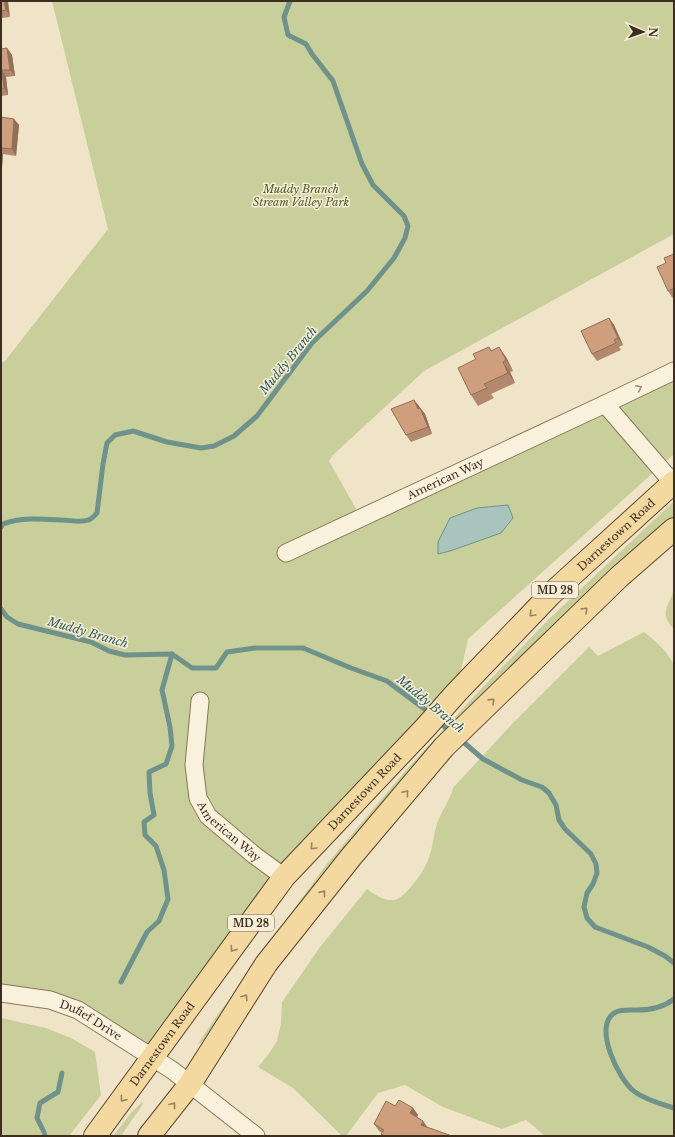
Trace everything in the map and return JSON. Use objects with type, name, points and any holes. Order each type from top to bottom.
[{"type":"main road","name":"Darnestown Road","points":[[95,1136],[153,1059],[284,877],[551,594],[674,483]]},
{"type":"main road","name":"MD 28","points":[[149,1136],[190,1084],[266,964],[351,857],[444,747],[619,577],[674,529]]},
{"type":"street","name":"American Way","points":[[286,553],[674,371]]},
{"type":"street","points":[[605,404],[674,483]]},
{"type":"street","name":"American Way","points":[[200,701],[194,765],[198,798],[208,816],[254,855],[284,877]]},
{"type":"street","name":"Dufief Drive","points":[[1,993],[50,1000],[78,1010],[172,1070],[256,1136]]},
{"type":"green space","name":"Muddy Branch Stream Valley Park","points":[[52,1],[674,1],[674,234],[424,371],[333,455],[329,461],[364,523],[674,377],[674,454],[468,639],[456,693],[284,877],[153,1059],[100,1024],[1,993],[1,363],[5,361],[108,229]]},
{"type":"green space","points":[[674,501],[674,520],[532,656],[207,1037],[197,1045],[218,1014],[272,946],[294,909],[326,865],[407,769],[479,691],[549,619]]},
{"type":"green space","points":[[674,589],[674,629],[667,618],[666,609]]},
{"type":"green space","points":[[644,632],[661,647],[674,665],[674,1136],[545,1136],[526,1120],[502,1129],[443,1107],[405,1085],[378,1093],[346,1136],[342,1136],[293,1088],[258,1067],[277,1041],[281,1023],[282,1002],[320,947],[367,889],[387,900],[395,900],[410,888],[420,875],[427,862],[437,824],[453,788],[512,724],[589,647],[598,656]]},
{"type":"green space","points":[[1,1018],[46,1028],[73,1039],[95,1052],[101,1095],[69,1136],[1,1136]]},
{"type":"green space","points":[[142,1102],[143,1104],[121,1136],[113,1136],[131,1113]]},
{"type":"water","points":[[508,505],[513,518],[501,533],[438,554],[438,542],[450,518],[477,508]]},
{"type":"building","points":[[1,1],[4,1],[6,10],[1,11]]},
{"type":"building","points":[[7,48],[10,70],[2,70],[4,88],[1,89],[1,49]]},
{"type":"building","points":[[1,117],[14,119],[12,149],[1,148]]},
{"type":"building","points":[[674,254],[674,288],[668,291],[657,267],[666,263],[664,258]]},
{"type":"building","points":[[609,318],[618,338],[614,340],[616,343],[592,354],[581,331]]},
{"type":"building","points":[[489,347],[491,351],[499,347],[506,360],[503,362],[508,373],[484,384],[487,388],[471,395],[458,368],[476,359],[473,354]]},
{"type":"building","points":[[414,400],[418,409],[420,408],[428,427],[406,435],[391,409]]},
{"type":"building","points":[[399,1100],[413,1108],[410,1113],[423,1121],[421,1125],[452,1136],[385,1136],[381,1134],[384,1130],[374,1124],[386,1101],[395,1106]]},
{"type":"waterway","name":"Muddy Branch","points":[[1,527],[3,524],[25,519],[82,521],[92,518],[97,513],[107,443],[115,435],[133,431],[167,442],[201,448],[214,446],[234,436],[257,416],[312,343],[367,291],[394,258],[405,238],[408,226],[404,216],[373,185],[362,164],[333,81],[306,44],[288,35],[284,17],[290,1]]},
{"type":"waterway","name":"Muddy Branch","points":[[1,609],[7,617],[18,624],[91,642],[109,651],[125,655],[172,654],[192,668],[216,668],[227,652],[255,648],[303,648],[387,681],[431,714]]},
{"type":"waterway","points":[[121,982],[147,932],[159,921],[168,899],[164,870],[156,846],[145,835],[144,822],[154,815],[150,793],[149,772],[166,764],[172,746],[170,727],[162,690],[172,654]]},
{"type":"waterway","name":"Muddy Branch","points":[[438,721],[452,733]]},
{"type":"waterway","name":"Muddy Branch","points":[[460,739],[483,759],[522,780],[542,787],[549,793],[556,805],[559,820],[565,829],[591,854],[596,864],[597,873],[593,884],[587,893],[584,907],[587,918],[595,927],[648,947],[665,956],[674,963]]},
{"type":"waterway","name":"Muddy Branch","points":[[674,999],[666,1004],[651,1009],[624,1010],[616,1012],[609,1018],[606,1028],[607,1040],[615,1065],[629,1086],[635,1092],[654,1102],[674,1108]]},
{"type":"waterway","points":[[45,1136],[37,1118],[40,1103],[58,1092],[62,1073]]}]
